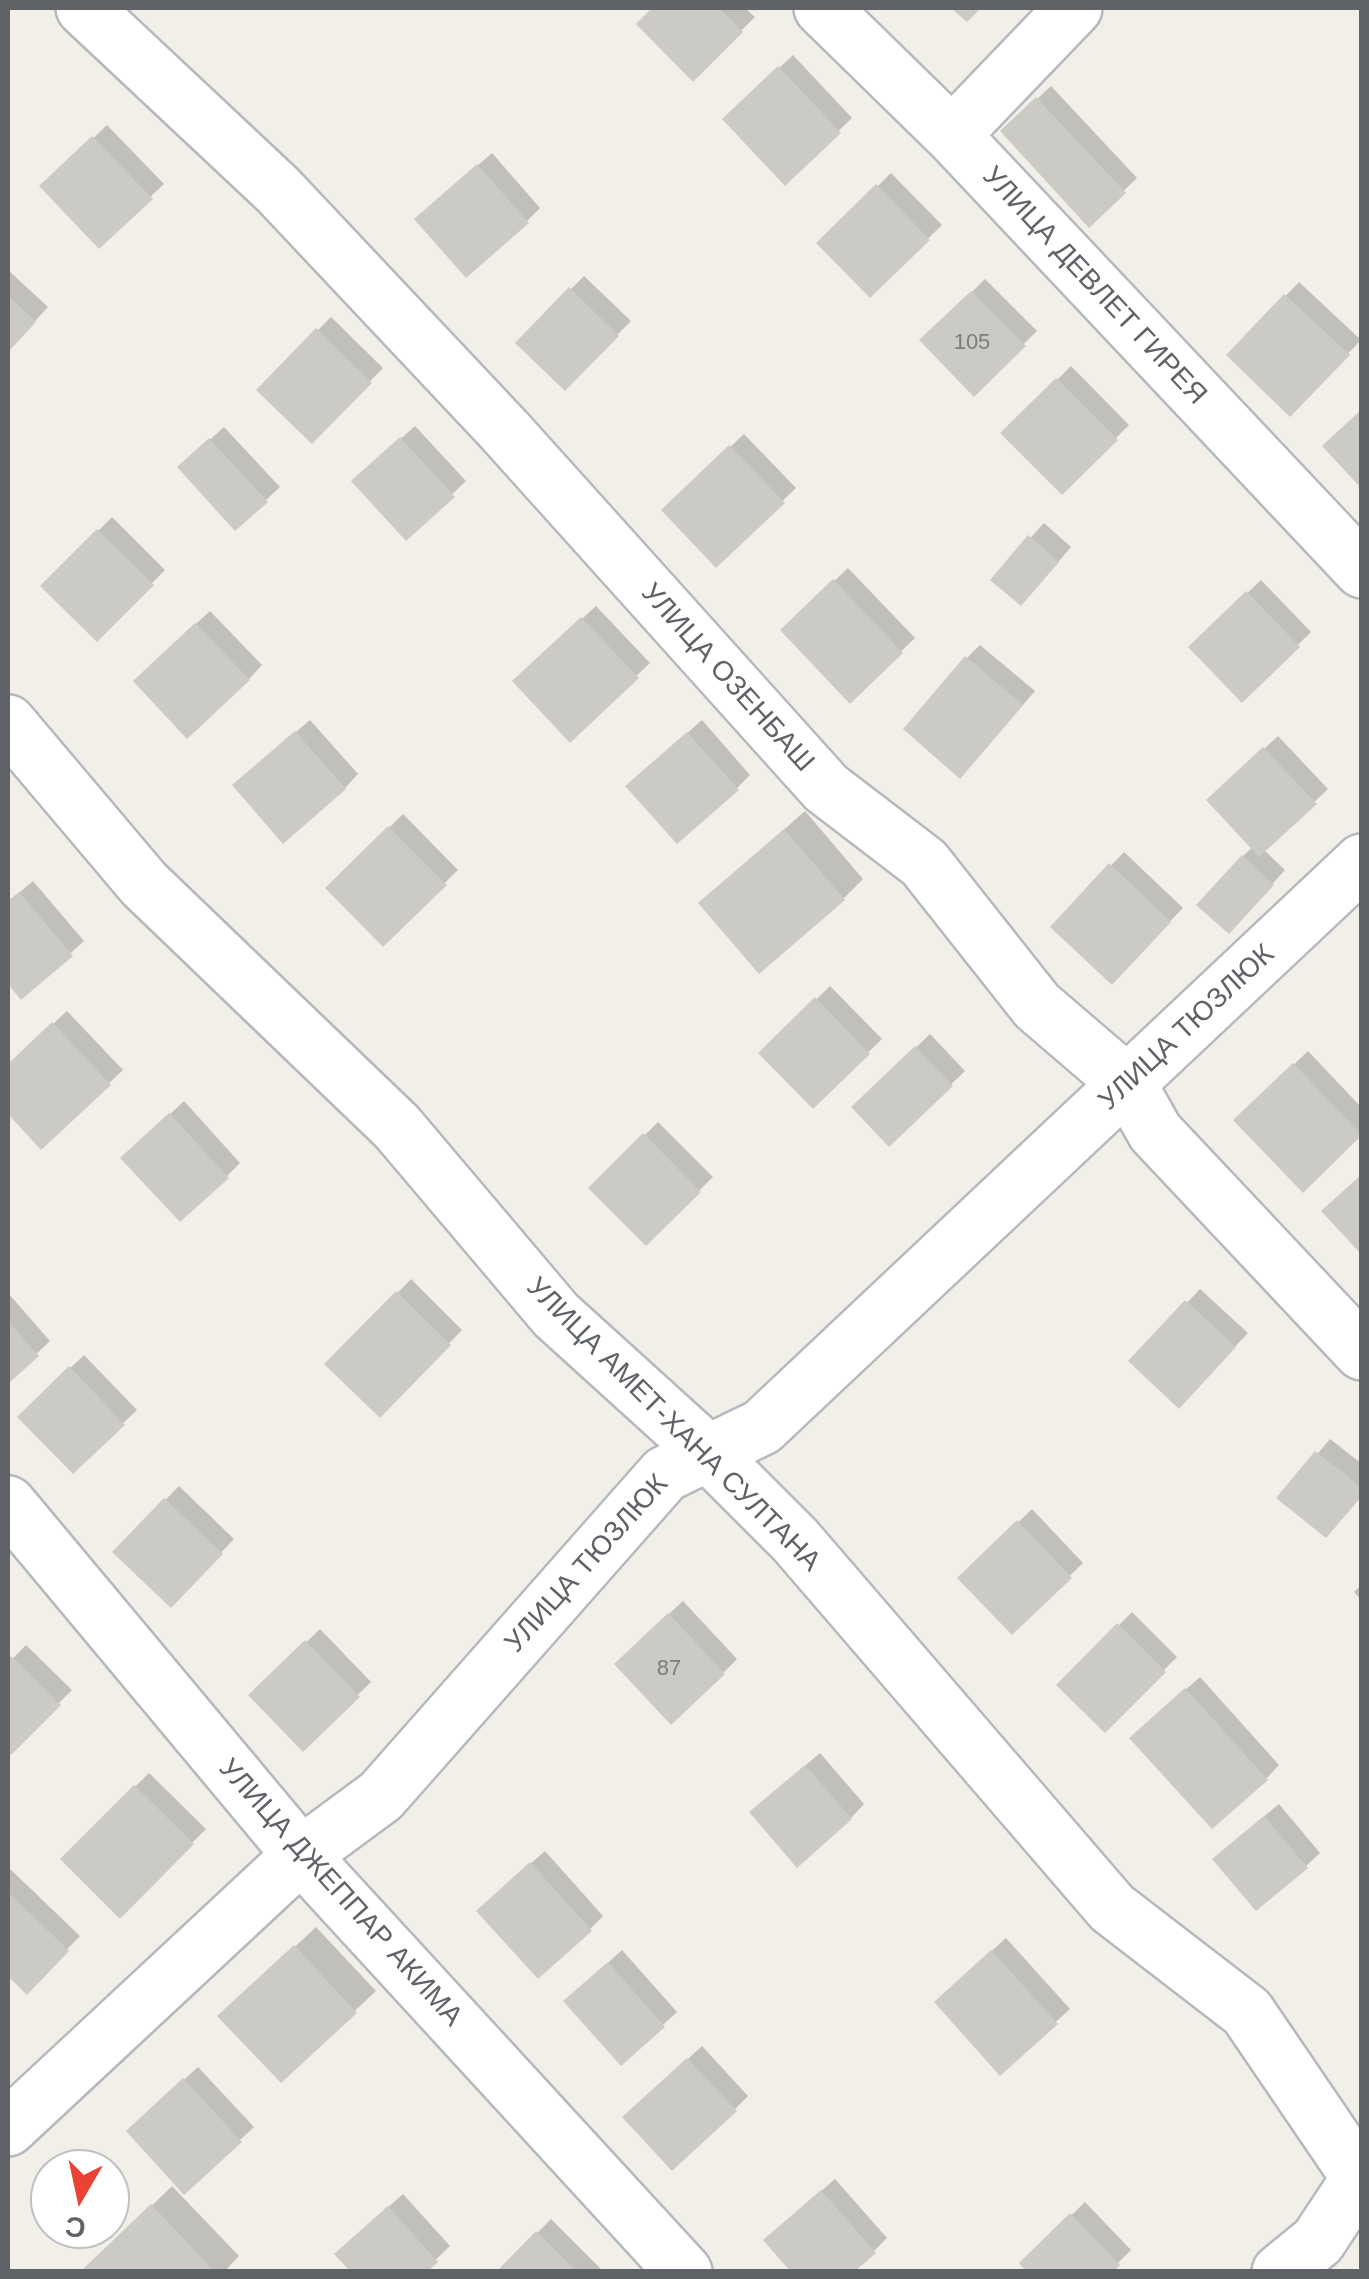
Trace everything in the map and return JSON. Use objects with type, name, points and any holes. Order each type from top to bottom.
[{"type":"street","name":"УЛИЦА ОЗЕНБАШ","points":[[84,8],[278,190],[504,430],[826,788],[924,863],[1037,1006],[1128,1084],[1155,1132],[1362,1352]]},
{"type":"street","name":"УЛИЦА ДЕВЛЕТ ГИРЕЯ","points":[[822,8],[952,135],[1362,570]]},
{"type":"street","points":[[952,135],[1074,8]]},
{"type":"street","name":"УЛИЦА АМЕТ-ХАНА СУЛТАНА","points":[[8,723],[144,884],[397,1127],[556,1316],[707,1452],[795,1540],[1112,1908],[1247,2012],[1360,2180]]},
{"type":"street","name":"УЛИЦА ТЮЗЛЮК","points":[[8,2128],[301,1856],[381,1796],[665,1474],[762,1427],[1362,862]]},
{"type":"street","name":"УЛИЦА ДЖЕППАР АКИМА","points":[[8,1504],[301,1856],[684,2272]]},
{"type":"street","points":[[1280,2272],[1318,2242],[1360,2180]]},
{"type":"building","points":[[652,8],[719,8],[743,32],[693,82],[636,24]]},
{"type":"building","points":[[951,8],[981,8],[967,22]]},
{"type":"building","points":[[778,66],[841,133],[785,186],[722,119]]},
{"type":"building","points":[[1036,97],[1126,193],[1089,228],[1000,131]]},
{"type":"building","points":[[92,136],[153,199],[99,249],[39,186]]},
{"type":"building","points":[[477,164],[529,223],[466,278],[414,219]]},
{"type":"building","points":[[876,184],[930,240],[870,298],[816,243]]},
{"type":"building","points":[[569,287],[619,336],[565,391],[515,343]]},
{"type":"building","points":[[971,291],[1026,346],[974,397],[919,340]]},
{"type":"building","points":[[1284,294],[1350,355],[1290,417],[1226,355]]},
{"type":"building","points":[[8,295],[36,322],[8,352]]},
{"type":"building","points":[[316,328],[372,383],[312,444],[256,390]]},
{"type":"building","points":[[1056,378],[1118,440],[1062,495],[1000,433]]},
{"type":"building","points":[[1362,409],[1362,489],[1322,446]]},
{"type":"building","points":[[400,437],[455,497],[406,541],[351,481]]},
{"type":"building","points":[[209,438],[268,502],[235,531],[177,467]]},
{"type":"building","points":[[729,445],[785,503],[716,568],[661,510]]},
{"type":"building","points":[[97,529],[154,585],[97,642],[40,586]]},
{"type":"building","points":[[1028,535],[1059,562],[1021,606],[990,580]]},
{"type":"building","points":[[833,579],[903,653],[850,704],[780,630]]},
{"type":"building","points":[[1246,591],[1300,647],[1242,703],[1188,647]]},
{"type":"building","points":[[581,617],[639,678],[570,743],[512,681]]},
{"type":"building","points":[[195,623],[250,680],[187,739],[133,681]]},
{"type":"building","points":[[965,656],[1023,705],[960,779],[903,729]]},
{"type":"building","points":[[295,731],[346,789],[283,844],[232,785]]},
{"type":"building","points":[[687,732],[739,790],[677,844],[625,786]]},
{"type":"building","points":[[1263,747],[1317,804],[1259,857],[1206,800]]},
{"type":"building","points":[[388,826],[447,885],[383,947],[325,888]]},
{"type":"building","points":[[784,829],[845,900],[759,974],[698,903]]},
{"type":"building","points":[[1242,855],[1274,885],[1229,934],[1196,905]]},
{"type":"building","points":[[1109,863],[1171,922],[1112,985],[1050,927]]},
{"type":"building","points":[[19,892],[73,956],[21,1000],[8,984],[8,901]]},
{"type":"building","points":[[815,997],[870,1054],[813,1109],[758,1053]]},
{"type":"building","points":[[52,1022],[111,1085],[41,1150],[8,1114],[8,1064]]},
{"type":"building","points":[[915,1046],[953,1086],[889,1147],[851,1107]]},
{"type":"building","points":[[1293,1063],[1362,1135],[1303,1193],[1233,1120]]},
{"type":"building","points":[[169,1113],[229,1178],[180,1222],[120,1158]]},
{"type":"building","points":[[643,1133],[701,1192],[646,1246],[588,1188]]},
{"type":"building","points":[[1362,1174],[1362,1255],[1321,1211]]},
{"type":"building","points":[[396,1291],[451,1345],[380,1418],[324,1364]]},
{"type":"building","points":[[1185,1300],[1236,1347],[1179,1409],[1128,1361]]},
{"type":"building","points":[[8,1321],[39,1356],[8,1384]]},
{"type":"building","points":[[69,1366],[125,1425],[73,1474],[17,1417]]},
{"type":"building","points":[[1315,1451],[1362,1488],[1362,1496],[1326,1538],[1276,1498]]},
{"type":"building","points":[[164,1498],[223,1554],[171,1608],[112,1552]]},
{"type":"building","points":[[1017,1520],[1072,1578],[1012,1635],[957,1578]]},
{"type":"building","points":[[668,1613],[725,1674],[671,1725],[614,1664]]},
{"type":"building","points":[[1117,1623],[1166,1672],[1105,1733],[1056,1685]]},
{"type":"building","points":[[305,1640],[360,1697],[303,1752],[248,1695]]},
{"type":"building","points":[[11,1656],[61,1705],[11,1755],[8,1660]]},
{"type":"building","points":[[1185,1688],[1268,1780],[1212,1829],[1129,1738]]},
{"type":"building","points":[[805,1765],[852,1819],[797,1868],[749,1812]]},
{"type":"building","points":[[134,1785],[194,1844],[120,1919],[60,1859]]},
{"type":"building","points":[[1264,1816],[1308,1868],[1256,1911],[1212,1859]]},
{"type":"building","points":[[530,1862],[592,1931],[538,1979],[476,1911]]},
{"type":"building","points":[[8,1892],[69,1951],[27,1995],[8,1976]]},
{"type":"building","points":[[294,1945],[357,2013],[281,2083],[217,2016]]},
{"type":"building","points":[[991,1950],[1058,2024],[1000,2076],[934,2002]]},
{"type":"building","points":[[608,1962],[665,2027],[621,2066],[563,2001]]},
{"type":"building","points":[[687,2058],[737,2111],[672,2171],[622,2117]]},
{"type":"building","points":[[183,2078],[242,2142],[184,2195],[126,2131]]},
{"type":"building","points":[[821,2190],[876,2253],[854,2272],[791,2272],[763,2240]]},
{"type":"building","points":[[151,2204],[215,2272],[80,2272],[104,2249],[130,2249],[130,2224]]},
{"type":"building","points":[[388,2206],[438,2262],[427,2272],[351,2272],[334,2254]]},
{"type":"building","points":[[1070,2213],[1120,2265],[1113,2272],[1027,2272],[1019,2263]]},
{"type":"building","points":[[536,2231],[577,2272],[496,2272]]}]
